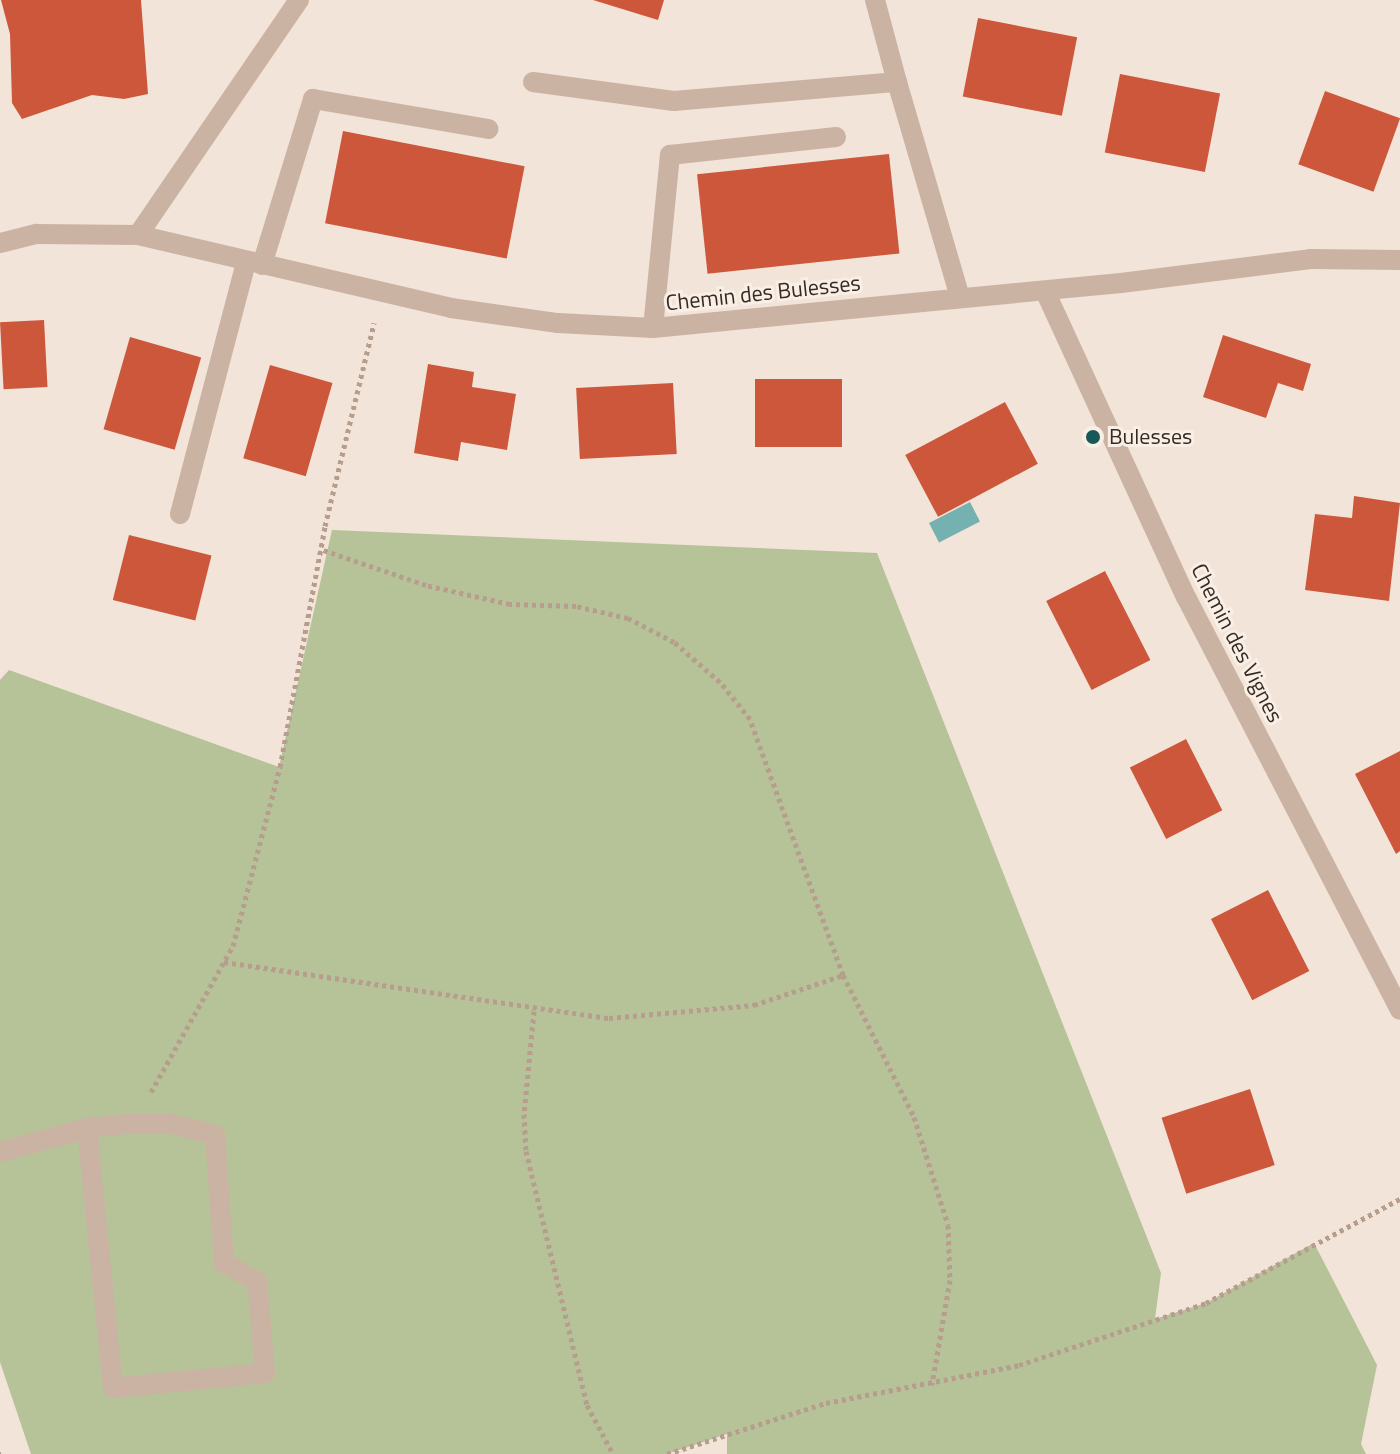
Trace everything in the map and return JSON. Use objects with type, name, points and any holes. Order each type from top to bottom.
[{"type":"street","points":[[138,235],[299,0]]},
{"type":"street","points":[[875,0],[960,297]]},
{"type":"street","points":[[533,82],[674,101],[897,82]]},
{"type":"street","points":[[180,514],[254,264],[313,99],[488,129]]},
{"type":"street","points":[[653,328],[670,155],[836,137]]},
{"type":"street","name":"Chemin des Bulesses","points":[[0,243],[37,234],[138,235],[451,308],[558,323],[653,328],[1045,291],[1310,259],[1400,260]]},
{"type":"street","name":"Chemin des Vignes","points":[[1045,291],[1186,597],[1400,1010]]},
{"type":"street","points":[[0,1152],[87,1128],[172,1124],[215,1135],[224,1263],[257,1281],[265,1373],[113,1388],[87,1128]]},
{"type":"path","points":[[143,1106],[233,946],[280,767],[320,549],[376,314]]},
{"type":"path","points":[[320,549],[426,585],[482,598],[576,606],[628,618],[674,642],[720,682],[750,719],[843,975],[914,1117],[948,1225],[950,1280],[932,1384]]},
{"type":"path","points":[[224,962],[534,1011],[609,1018],[754,1005],[843,975]]},
{"type":"path","points":[[534,1011],[526,1151],[587,1405],[613,1454]]},
{"type":"path","points":[[667,1454],[826,1403],[1019,1365],[1206,1303],[1400,1199]]},
{"type":"green space","points":[[332,530],[877,553],[1161,1273],[1155,1319],[1206,1303],[1314,1243],[1377,1365],[1361,1444],[1366,1454],[727,1454],[727,1434],[667,1454],[31,1454],[0,1362],[0,680],[9,670],[279,767]]},
{"type":"water","points":[[970,502],[980,522],[939,542],[929,523]]},
{"type":"building","points":[[1,0],[141,0],[148,94],[124,99],[92,95],[22,119],[12,103],[10,34]]},
{"type":"building","points":[[593,0],[664,0],[658,20]]},
{"type":"building","points":[[978,18],[1077,37],[1062,116],[963,97]]},
{"type":"building","points":[[1120,74],[1220,93],[1205,172],[1105,153]]},
{"type":"building","points":[[1325,91],[1400,118],[1373,192],[1298,164]]},
{"type":"building","points":[[343,131],[525,166],[507,259],[325,223]]},
{"type":"building","points":[[889,154],[899,253],[708,274],[697,174]]},
{"type":"building","points":[[44,320],[48,387],[4,389],[0,322]]},
{"type":"building","points":[[1223,335],[1311,364],[1303,391],[1278,383],[1266,418],[1203,397]]},
{"type":"building","points":[[130,337],[201,357],[175,450],[104,429]]},
{"type":"building","points":[[428,364],[474,372],[472,387],[516,394],[507,450],[461,442],[458,461],[414,453]]},
{"type":"building","points":[[270,365],[332,383],[306,476],[243,458]]},
{"type":"building","points":[[755,379],[842,379],[842,447],[755,447]]},
{"type":"building","points":[[673,383],[677,454],[580,459],[576,388]]},
{"type":"building","points":[[1005,402],[1038,464],[938,517],[905,455]]},
{"type":"building","points":[[1354,496],[1400,503],[1389,601],[1305,590],[1315,514],[1352,518]]},
{"type":"building","points":[[129,535],[211,556],[195,621],[113,600]]},
{"type":"building","points":[[1105,571],[1150,660],[1092,690],[1046,601]]},
{"type":"building","points":[[1186,739],[1222,810],[1166,839],[1130,768]]},
{"type":"building","points":[[1400,751],[1400,851],[1396,854],[1355,774]]},
{"type":"building","points":[[1268,890],[1309,971],[1252,1000],[1211,919]]},
{"type":"building","points":[[1250,1089],[1275,1165],[1186,1194],[1162,1118]]},
{"type":"place","name":"Bulesses","points":[[1093,437]]}]
